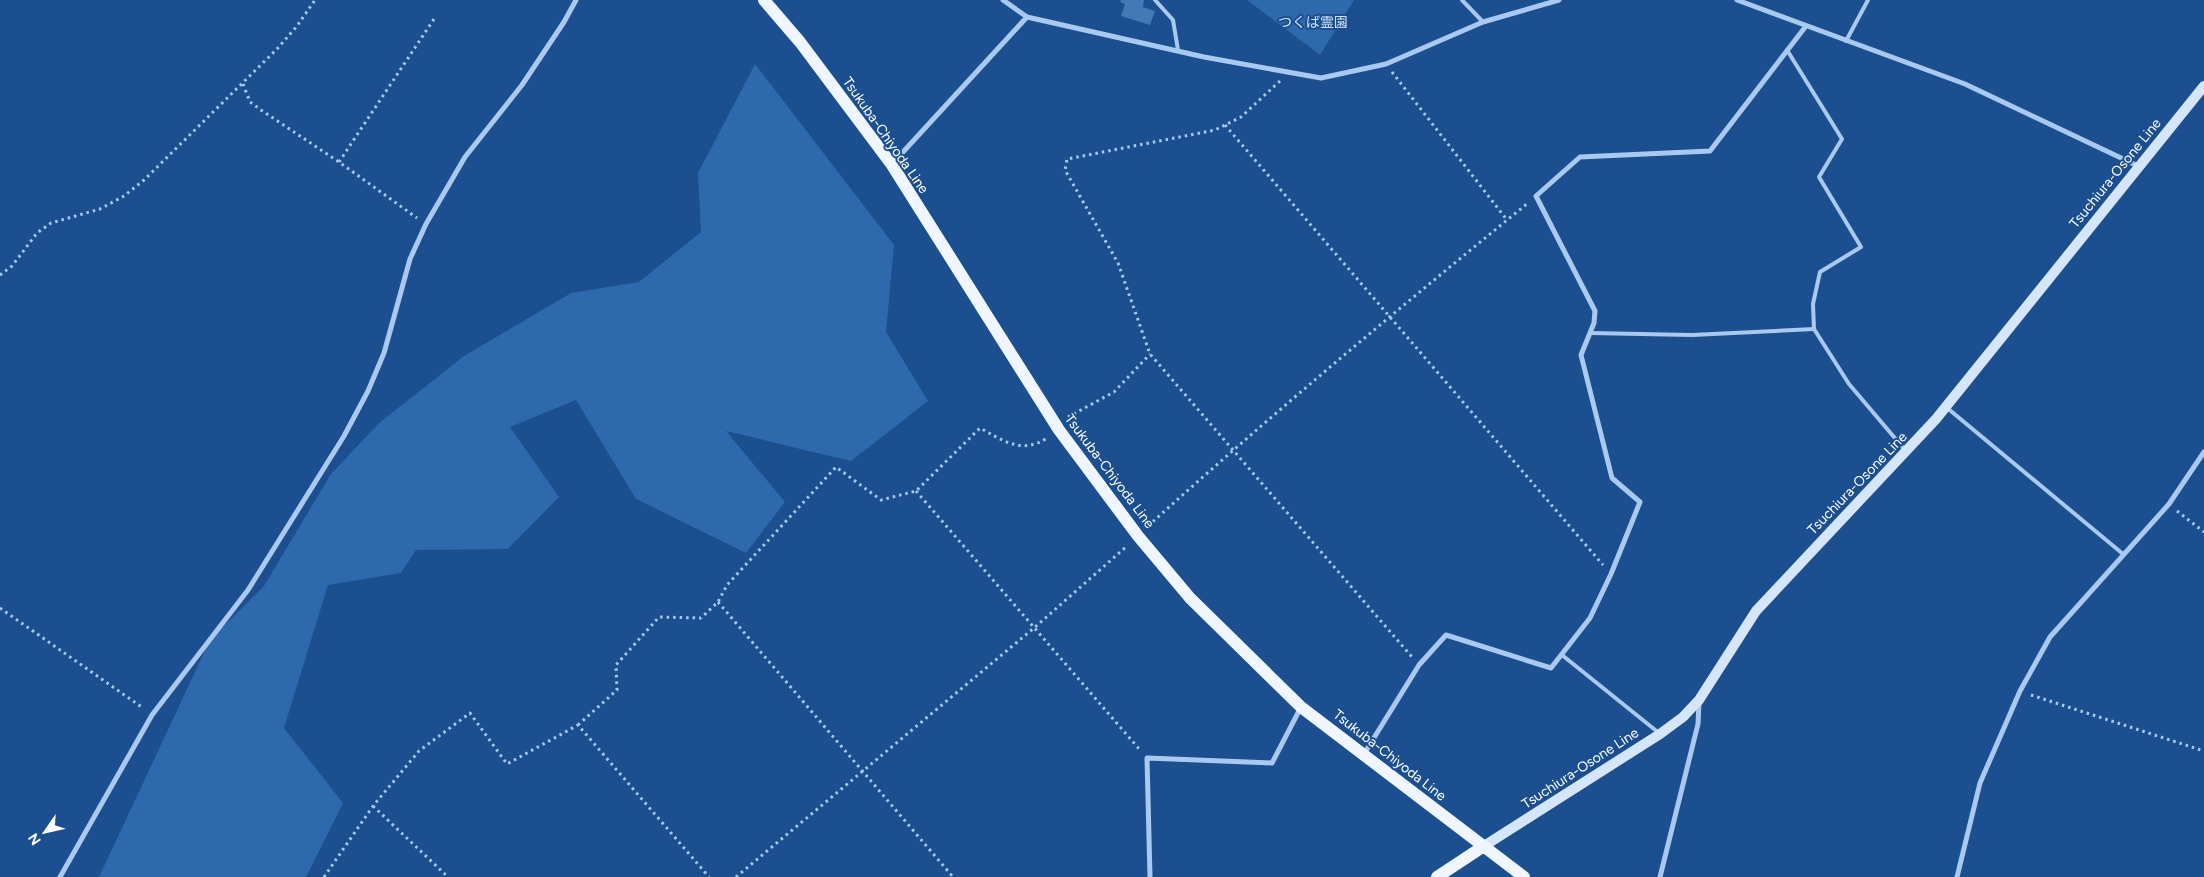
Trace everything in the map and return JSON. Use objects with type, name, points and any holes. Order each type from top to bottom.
[{"type":"main road","name":"Tsukuba-Chiyoda Line","points":[[764,0],[800,42],[892,165],[1059,430],[1138,536],[1190,598],[1301,706],[1524,877]]},
{"type":"main road","name":"Tsuchiura-Osone Line","points":[[1484,846],[1660,734],[1683,717],[1699,700],[1756,611],[1945,407],[2204,86]]},
{"type":"main road","points":[[1437,877],[1484,846]]},
{"type":"street","points":[[60,877],[152,715],[248,590],[344,436],[368,391],[384,353],[410,259],[426,224],[465,157],[522,85],[564,22],[576,0]]},
{"type":"street","points":[[1003,0],[1027,17],[1204,57],[1321,78],[1386,64],[1483,22],[1559,0]]},
{"type":"street","points":[[1737,0],[1965,84],[2138,166]]},
{"type":"street","points":[[892,165],[1027,17]]},
{"type":"street","points":[[1364,755],[1418,665],[1446,635],[1551,668],[1590,618],[1611,574],[1640,502],[1612,478],[1581,356],[1590,333],[1595,311],[1536,196],[1580,156],[1710,151],[1806,26]]},
{"type":"street","points":[[1957,877],[1980,784],[2020,691],[2050,637],[2169,504],[2204,452]]},
{"type":"street","points":[[1660,877],[1698,724],[1699,700]]},
{"type":"street","points":[[1150,877],[1147,758],[1272,763],[1301,706]]},
{"type":"lane","points":[[1155,0],[1172,20],[1178,50]]},
{"type":"lane","points":[[1462,0],[1483,22]]},
{"type":"lane","points":[[1846,41],[1868,0]]},
{"type":"lane","points":[[1787,50],[1842,139],[1819,177],[1861,247],[1820,272],[1813,304],[1814,329],[1849,384],[1906,451]]},
{"type":"lane","points":[[1590,333],[1692,335],[1814,329]]},
{"type":"lane","points":[[1945,407],[2123,554]]},
{"type":"lane","points":[[1562,655],[1660,734]]},
{"type":"path","points":[[0,275],[12,266],[37,233],[51,223],[86,215],[124,196],[144,180],[242,84],[297,26],[315,0]]},
{"type":"path","points":[[338,162],[434,19]]},
{"type":"path","points":[[1386,64],[1507,220]]},
{"type":"path","points":[[1290,71],[1241,117],[1214,130],[1067,159],[1065,170],[1118,263],[1150,354],[1418,665]]},
{"type":"path","points":[[242,84],[250,102],[426,224]]},
{"type":"path","points":[[1225,125],[1611,574]]},
{"type":"path","points":[[736,877],[1034,628],[1232,450],[1389,316],[1536,196]]},
{"type":"path","points":[[324,877],[373,806],[419,752],[470,713],[507,764],[578,725],[618,690],[616,665],[659,617],[701,618],[718,602],[727,585],[836,467],[881,500],[916,491],[980,428],[1011,445],[1037,445],[1059,430],[1068,417],[1114,392],[1150,354]]},
{"type":"path","points":[[916,491],[1147,758]]},
{"type":"path","points":[[2169,504],[2204,532]]},
{"type":"path","points":[[718,602],[953,877]]},
{"type":"path","points":[[0,608],[152,715]]},
{"type":"path","points":[[2020,691],[2204,751]]},
{"type":"path","points":[[578,725],[709,877]]},
{"type":"path","points":[[373,806],[448,877]]},
{"type":"green space","name":"つくば霊園","points":[[1247,0],[1354,0],[1320,55]]},
{"type":"green space","points":[[755,64],[894,245],[886,332],[928,401],[851,461],[726,431],[785,502],[746,553],[636,499],[576,400],[510,427],[559,497],[508,549],[416,550],[401,573],[328,585],[284,728],[343,803],[306,877],[99,877],[210,640],[264,586],[331,474],[379,423],[464,356],[571,293],[639,282],[701,232],[698,173]]},
{"type":"building","points":[[1121,0],[1144,0],[1143,7],[1155,11],[1150,25],[1121,16],[1125,4],[1120,2]]}]
